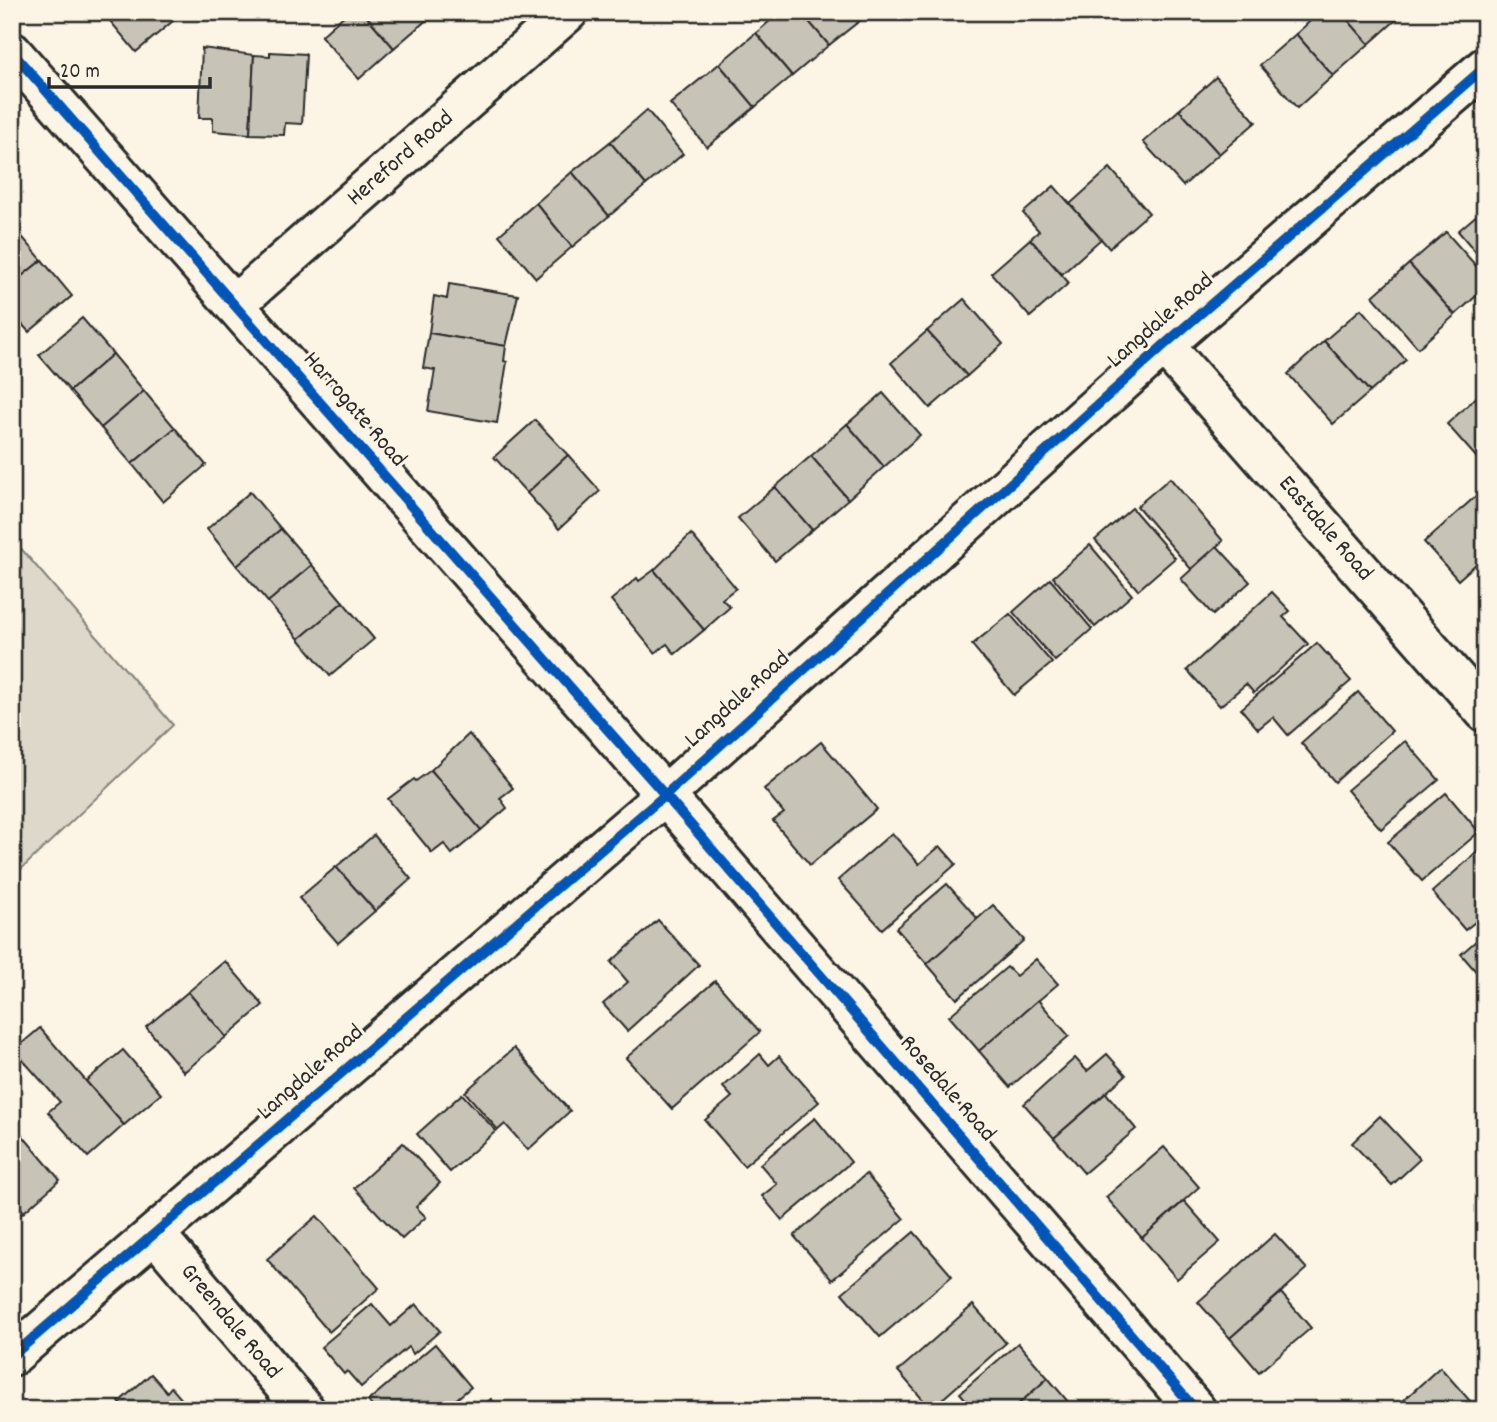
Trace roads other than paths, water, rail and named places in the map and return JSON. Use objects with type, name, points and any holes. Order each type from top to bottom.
[{"type":"street","name":"Hereford Road","points":[[234,305],[568,12]]},
{"type":"street","name":"Harrogate Road","points":[[12,52],[665,795]]},
{"type":"street","name":"Langdale Road","points":[[12,1356],[665,795],[1164,345],[1485,67]]},
{"type":"street","name":"Eastdale Road","points":[[1164,345],[1485,712]]},
{"type":"street","name":"Rosedale Road","points":[[665,795],[1196,1410]]},
{"type":"street","name":"Greendale Road","points":[[156,1235],[305,1410]]}]
